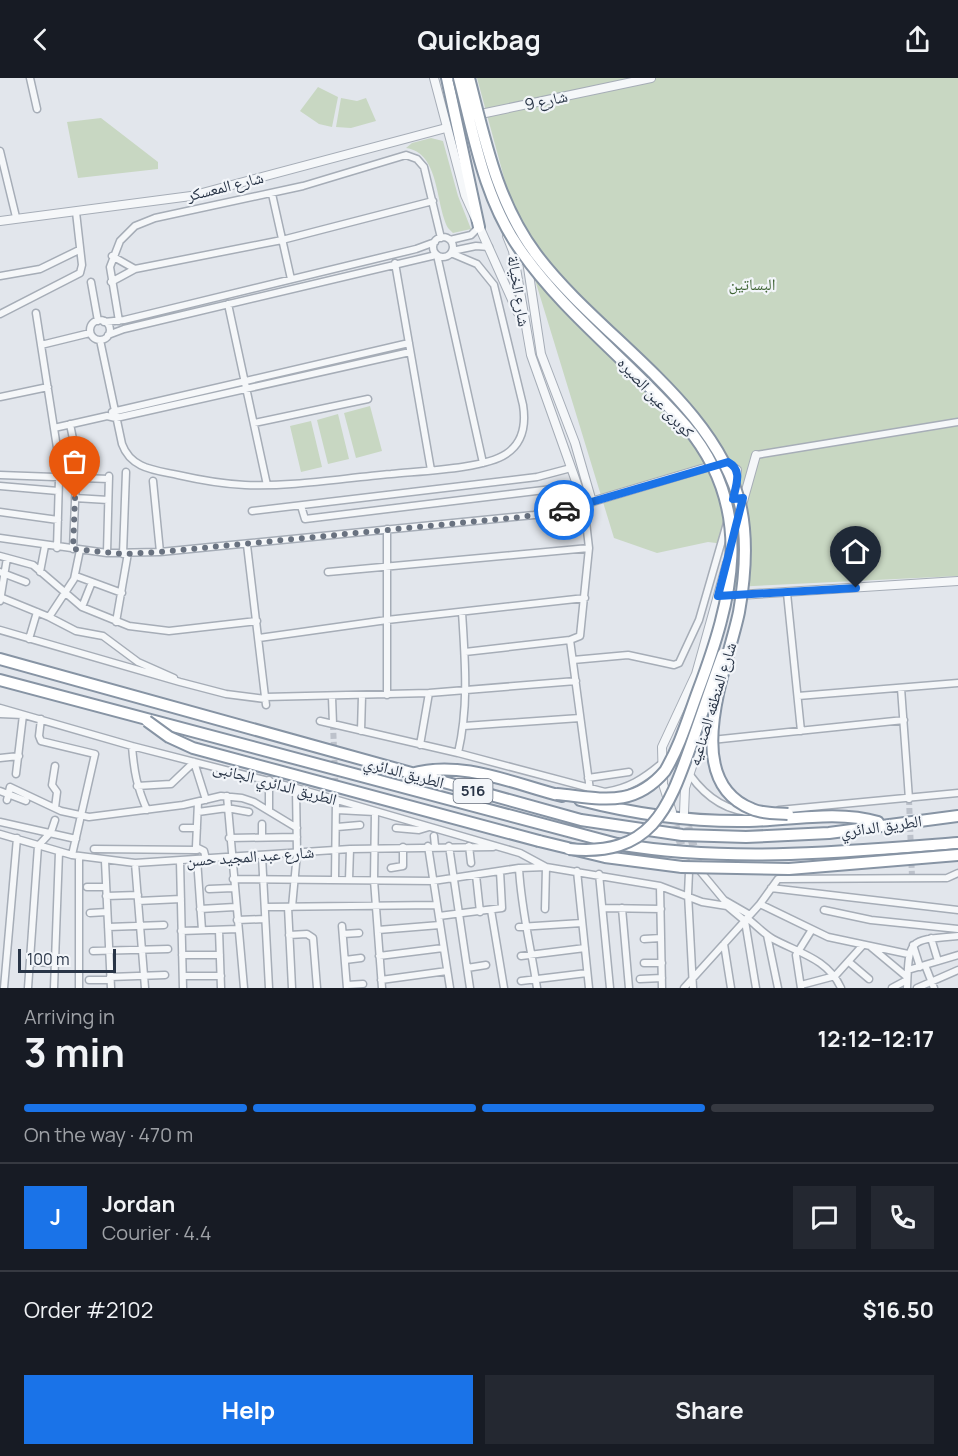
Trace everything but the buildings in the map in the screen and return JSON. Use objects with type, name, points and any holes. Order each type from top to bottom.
[{"type":"highway","points":[[447,78],[479,227]]},
{"type":"highway","name":"كوبرى عين الصيره","points":[[457,78],[486,180],[508,230],[540,275],[695,438],[719,482],[731,528],[731,578],[721,626],[665,771],[648,788],[626,798],[556,794]]},
{"type":"highway","name":"كوبرى عين الصيره","points":[[468,78],[495,177],[509,210],[526,240],[548,269],[693,417],[724,460],[737,493],[744,528],[745,563],[738,614],[712,730],[716,773],[731,796],[742,805],[754,810],[836,818]]},
{"type":"highway","points":[[569,849],[598,849],[625,842],[649,827],[668,806],[738,614]]},
{"type":"highway","name":"الطريق الدائري","points":[[0,659],[581,820],[662,833],[726,837],[788,836],[958,816]]},
{"type":"highway","name":"الطريق الدائري","points":[[0,680],[579,836],[656,850],[746,857],[958,843]]},
{"type":"highway","points":[[147,721],[169,737],[193,748],[569,849],[656,864],[744,870],[789,869],[958,855]]},
{"type":"highway","points":[[410,774],[425,770],[466,771],[631,810],[690,818],[747,821],[836,818],[863,819],[884,824]]},
{"type":"street","points":[[30,78],[37,109]]},
{"type":"street","points":[[434,78],[465,195],[511,291],[526,335]]},
{"type":"street","name":"شارع الخيالة","points":[[457,78],[487,193],[513,251],[526,335],[577,486],[588,503]]},
{"type":"street","name":"شارع الخيالة","points":[[468,78],[497,189],[524,249],[536,333],[548,374],[569,426],[588,503]]},
{"type":"street","name":"شارع 9","points":[[476,115],[651,78]]},
{"type":"street","name":"شارع المعسكر","points":[[0,220],[76,212],[214,191],[446,128]]},
{"type":"street","points":[[0,151],[4,177],[16,217]]},
{"type":"street","points":[[118,321],[111,282],[112,256],[124,235],[148,220],[272,194],[406,155],[417,159],[424,167],[433,201],[438,240],[433,249],[483,463]]},
{"type":"street","points":[[272,194],[291,279],[297,287]]},
{"type":"street","points":[[111,282],[135,269],[282,240],[433,201]]},
{"type":"street","points":[[0,314],[78,275],[81,265],[76,212]]},
{"type":"street","points":[[90,333],[91,326],[101,321],[118,321],[416,249],[438,240],[471,235],[479,227]]},
{"type":"street","points":[[450,240],[452,252]]},
{"type":"street","points":[[100,340],[108,335],[395,263],[436,255],[446,257],[452,252],[476,246],[489,247]]},
{"type":"street","points":[[0,276],[40,269],[80,250]]},
{"type":"street","points":[[41,345],[90,333],[100,340],[124,449],[130,459],[142,467],[219,483],[267,485],[483,463],[499,459],[514,447],[523,432],[525,414],[494,285],[477,264],[452,252]]},
{"type":"street","points":[[112,256],[135,269]]},
{"type":"street","points":[[395,263],[431,470]]},
{"type":"street","points":[[288,289],[291,279]]},
{"type":"street","points":[[91,282],[101,321],[108,326],[108,335]]},
{"type":"street","points":[[228,304],[267,485]]},
{"type":"street","points":[[36,313],[59,457],[63,460],[71,460],[76,452],[70,424]]},
{"type":"street","points":[[107,416],[115,410],[409,343]]},
{"type":"street","points":[[54,428],[107,416],[117,418],[410,352]]},
{"type":"street","points":[[0,397],[48,387]]},
{"type":"street","points":[[254,423],[368,399]]},
{"type":"street","points":[[551,413],[558,414],[562,407]]},
{"type":"street","points":[[756,455],[958,422]]},
{"type":"street","points":[[558,431],[563,426],[569,426]]},
{"type":"street","name":"شارع المنطقه الصناعيه","points":[[672,813],[663,784],[661,764],[665,738],[696,674],[756,455]]},
{"type":"street","points":[[0,538],[57,548],[126,554],[248,545],[534,515],[588,503],[725,462],[733,465],[738,473],[733,499],[703,610],[679,663],[668,664],[628,655],[573,660]]},
{"type":"street","points":[[252,511],[537,477],[571,468]]},
{"type":"street","points":[[116,622],[126,554],[126,472]]},
{"type":"street","points":[[0,475],[59,479],[109,478],[107,553]]},
{"type":"street","points":[[57,548],[59,479]]},
{"type":"street","points":[[49,616],[76,576],[76,479]]},
{"type":"street","points":[[153,481],[160,552]]},
{"type":"street","points":[[0,486],[58,491]]},
{"type":"street","points":[[301,506],[305,519],[577,486]]},
{"type":"street","points":[[75,498],[108,500]]},
{"type":"street","points":[[733,499],[743,498]]},
{"type":"street","points":[[465,652],[570,640],[580,636],[590,548],[588,503]]},
{"type":"street","points":[[0,512],[58,520]]},
{"type":"street","points":[[387,530],[387,695]]},
{"type":"street","points":[[248,545],[265,700]]},
{"type":"street","points":[[40,572],[45,546]]},
{"type":"street","points":[[328,572],[590,548]]},
{"type":"street","points":[[180,682],[170,675],[138,662],[108,638],[76,631],[49,616],[0,599],[4,557],[33,566],[82,607],[116,622],[142,629],[169,631],[257,621]]},
{"type":"street","points":[[2,573],[26,582]]},
{"type":"street","points":[[76,576],[122,593]]},
{"type":"street","points":[[718,596],[958,581]]},
{"type":"street","points":[[82,607],[92,582]]},
{"type":"street","points":[[787,593],[801,730]]},
{"type":"street","name":"شارع المنطقه الصناعيه","points":[[684,813],[684,796],[744,594]]},
{"type":"street","points":[[259,638],[387,620],[585,598]]},
{"type":"street","points":[[29,639],[37,612]]},
{"type":"street","points":[[458,753],[464,726],[466,691],[462,612]]},
{"type":"street","points":[[0,630],[180,682],[226,694],[265,700],[466,691],[576,681]]},
{"type":"street","points":[[570,640],[590,790]]},
{"type":"street","points":[[798,696],[958,682]]},
{"type":"street","points":[[901,687],[909,799]]},
{"type":"street","points":[[420,745],[429,693]]},
{"type":"street","points":[[361,731],[362,696]]},
{"type":"street","points":[[332,697],[333,724]]},
{"type":"street","name":"الطريق الدائري الجانبى","points":[[0,708],[132,746],[269,780],[504,847],[546,867]]},
{"type":"street","points":[[0,714],[24,715],[16,774]]},
{"type":"street","points":[[464,726],[580,718]]},
{"type":"street","points":[[41,719],[39,736],[41,741],[95,754],[76,839],[79,988]]},
{"type":"street","points":[[702,741],[904,720]]},
{"type":"street","points":[[320,721],[458,753],[590,790],[605,792],[623,789],[638,782],[661,764]]},
{"type":"street","points":[[132,746],[137,786],[147,810]]},
{"type":"street","points":[[0,758],[18,756]]},
{"type":"street","points":[[137,786],[171,784],[194,762],[206,800]]},
{"type":"street","points":[[55,766],[52,785],[57,792],[55,808]]},
{"type":"street","points":[[588,778],[629,772]]},
{"type":"street","points":[[690,775],[713,800],[745,812],[958,793]]},
{"type":"street","points":[[269,780],[269,810]]},
{"type":"street","points":[[28,799],[10,787],[6,796],[28,799],[81,816],[107,816],[226,796],[254,802],[297,828]]},
{"type":"street","points":[[292,988],[289,935],[297,853],[296,788]]},
{"type":"street","points":[[226,796],[244,988]]},
{"type":"street","points":[[335,879],[336,800]]},
{"type":"street","points":[[197,850],[198,802]]},
{"type":"street","points":[[198,812],[227,808],[249,812]]},
{"type":"street","points":[[337,810],[375,812],[374,880],[382,988]]},
{"type":"street","points":[[28,988],[38,846],[50,833],[55,820]]},
{"type":"street","points":[[0,822],[76,839]]},
{"type":"street","points":[[262,824],[262,837]]},
{"type":"street","points":[[337,827],[360,825]]},
{"type":"street","points":[[396,828],[422,830],[429,827]]},
{"type":"street","points":[[183,828],[197,828]]},
{"type":"street","points":[[0,834],[0,839]]},
{"type":"street","name":"شارع عبد المجيد حسن","points":[[0,834],[76,856],[135,863],[337,849],[432,846],[504,847]]},
{"type":"street","points":[[434,836],[433,881],[450,988]]},
{"type":"street","points":[[229,838],[297,837]]},
{"type":"street","points":[[3,988],[17,838]]},
{"type":"street","points":[[449,846],[470,988]]},
{"type":"street","points":[[469,846],[471,863]]},
{"type":"street","points":[[391,868],[403,866],[403,847]]},
{"type":"street","points":[[94,849],[197,850],[204,851],[206,858]]},
{"type":"street","points":[[349,880],[350,849]]},
{"type":"street","points":[[54,988],[59,852]]},
{"type":"street","points":[[262,856],[268,988]]},
{"type":"street","points":[[197,860],[202,930]]},
{"type":"street","points":[[105,861],[111,988]]},
{"type":"street","points":[[180,861],[183,988]]},
{"type":"street","points":[[135,863],[145,988]]},
{"type":"street","points":[[232,879],[433,881],[500,870],[546,867],[599,874],[660,886],[688,894],[702,902],[728,906],[747,918]]},
{"type":"street","points":[[544,909],[546,867]]},
{"type":"street","points":[[519,868],[521,907],[528,927],[537,988]]},
{"type":"street","points":[[439,916],[500,909],[502,906],[500,870]]},
{"type":"street","points":[[577,871],[589,988]]},
{"type":"street","points":[[700,871],[724,900],[767,935],[824,964],[835,975],[841,988]]},
{"type":"street","points":[[689,872],[693,988]]},
{"type":"street","points":[[684,988],[760,904],[778,879],[947,878],[958,873]]},
{"type":"street","points":[[599,874],[610,988]]},
{"type":"street","points":[[476,875],[480,912]]},
{"type":"street","points":[[660,886],[662,988]]},
{"type":"street","points":[[87,887],[106,887]]},
{"type":"street","points":[[209,889],[233,888]]},
{"type":"street","points":[[771,888],[958,910]]},
{"type":"street","points":[[106,896],[180,899]]},
{"type":"street","points":[[760,904],[812,931],[837,940],[908,954]]},
{"type":"street","points":[[265,907],[437,905]]},
{"type":"street","points":[[200,909],[235,907]]},
{"type":"street","points":[[603,908],[661,909]]},
{"type":"street","points":[[622,908],[629,988]]},
{"type":"street","points":[[491,910],[504,988]]},
{"type":"street","points":[[824,910],[871,920],[958,929]]},
{"type":"street","points":[[90,913],[107,912]]},
{"type":"street","points":[[747,918],[756,988]]},
{"type":"street","points":[[237,920],[265,919]]},
{"type":"street","points":[[519,927],[582,923]]},
{"type":"street","points":[[108,927],[164,924]]},
{"type":"street","points":[[378,930],[440,925]]},
{"type":"street","points":[[342,926],[347,987],[363,984]]},
{"type":"street","points":[[181,931],[238,929]]},
{"type":"street","points":[[219,930],[221,988]]},
{"type":"street","points":[[812,931],[798,950],[796,958],[801,986],[835,975],[866,945]]},
{"type":"street","points":[[343,934],[359,933]]},
{"type":"street","points":[[289,935],[308,934],[313,938],[317,988]]},
{"type":"street","points":[[767,935],[778,988]]},
{"type":"street","points":[[907,988],[908,954],[913,945],[932,938],[958,936]]},
{"type":"street","points":[[644,939],[661,938]]},
{"type":"street","points":[[932,938],[938,961]]},
{"type":"street","points":[[724,944],[731,988]]},
{"type":"street","points":[[866,945],[907,976]]},
{"type":"street","points":[[913,945],[933,985]]},
{"type":"street","points":[[379,956],[443,948]]},
{"type":"street","points":[[521,956],[585,948]]},
{"type":"street","points":[[93,951],[168,949]]},
{"type":"street","points":[[182,955],[220,955]]},
{"type":"street","points":[[892,988],[922,966],[958,955]]},
{"type":"street","points":[[345,960],[361,958]]},
{"type":"street","points":[[30,962],[55,963]]},
{"type":"street","points":[[849,962],[869,980]]},
{"type":"street","points":[[644,963],[662,963]]},
{"type":"street","points":[[467,968],[486,965]]},
{"type":"street","points":[[381,980],[447,970]]},
{"type":"street","points":[[917,988],[933,985],[958,970]]},
{"type":"street","points":[[521,981],[587,973]]},
{"type":"street","points":[[90,980],[165,975]]},
{"type":"street","points":[[183,976],[221,975]]},
{"type":"street","points":[[640,979],[662,978]]},
{"type":"street","points":[[818,979],[821,988]]},
{"type":"green space","name":"البساتين","points":[[477,78],[958,78],[958,576],[732,587],[740,546],[708,542],[657,553],[614,538],[506,185]]},
{"type":"green space","points":[[318,87],[338,97],[332,127],[319,124],[300,111]]},
{"type":"green space","points":[[341,98],[357,101],[366,98],[376,121],[351,128],[336,127]]},
{"type":"green space","points":[[101,118],[158,162],[158,169],[78,178],[67,122]]},
{"type":"green space","points":[[431,138],[443,141],[458,196],[471,229],[453,233],[448,228],[431,169],[417,152],[406,148],[412,143]]},
{"type":"green space","points":[[370,406],[382,451],[356,458],[344,413]]},
{"type":"green space","points":[[338,414],[349,459],[328,464],[317,420]]},
{"type":"green space","points":[[311,421],[322,467],[301,472],[290,426]]},
{"type":"tunnel","points":[[333,724],[336,800]]},
{"type":"tunnel","points":[[909,799],[912,877]]},
{"type":"tunnel","points":[[672,814],[689,871]]},
{"type":"tunnel","points":[[685,815],[700,870]]},
{"type":"way so far","points":[[75,498],[73,549],[123,554],[248,545],[521,517],[564,510]]},
{"type":"route","points":[[564,510],[728,462],[738,473],[733,499],[743,498],[718,596],[856,588]]}]
